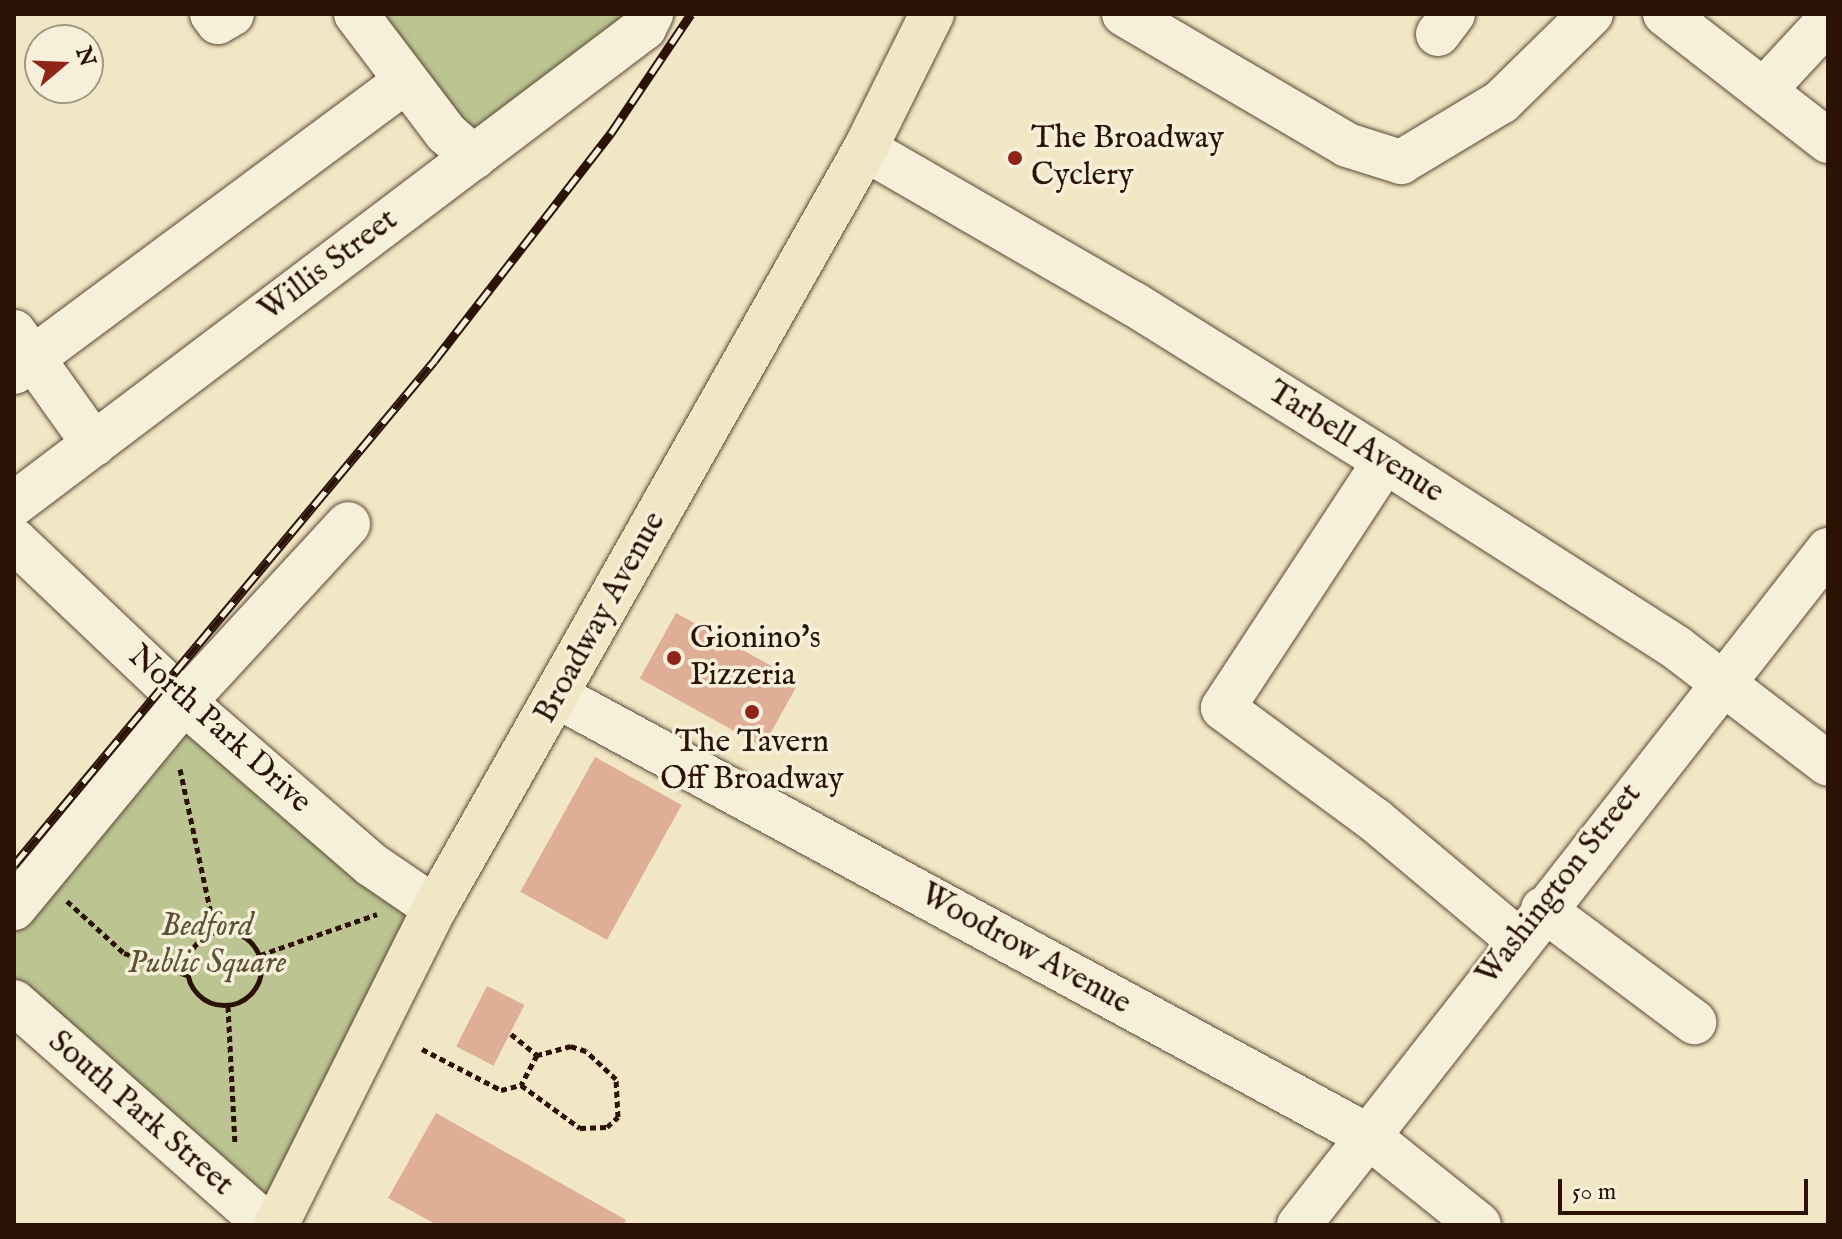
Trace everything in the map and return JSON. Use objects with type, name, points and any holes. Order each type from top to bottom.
[{"type":"main road","name":"Broadway Avenue","points":[[276,1225],[435,908],[865,149],[932,14]]},
{"type":"street","points":[[212,14],[218,22],[232,14]]},
{"type":"street","points":[[356,14],[406,81],[474,157]]},
{"type":"street","points":[[1124,14],[1347,145],[1401,162],[1501,102],[1591,14]]},
{"type":"street","points":[[1665,14],[1828,141]]},
{"type":"street","name":"Willis Street","points":[[14,504],[653,19]]},
{"type":"street","points":[[1765,89],[1828,21]]},
{"type":"street","points":[[94,444],[20,354],[406,81]]},
{"type":"street","name":"Tarbell Avenue","points":[[865,149],[1134,304],[1385,461],[1721,680],[1828,764]]},
{"type":"street","points":[[1385,461],[1223,708],[1375,820],[1530,925],[1694,1022]]},
{"type":"street","points":[[14,908],[184,702],[348,524]]},
{"type":"street","name":"North Park Drive","points":[[14,540],[184,702],[372,865],[435,908]]},
{"type":"street","name":"Washington Street","points":[[1299,1225],[1721,680],[1822,569]]},
{"type":"street","name":"Woodrow Avenue","points":[[557,696],[1368,1136],[1479,1225]]},
{"type":"street","name":"South Park Street","points":[[14,1002],[267,1225]]},
{"type":"path","points":[[177,758],[215,932]]},
{"type":"path","points":[[58,892],[124,953],[187,975]]},
{"type":"path","points":[[260,955],[386,915]]},
{"type":"path","points":[[215,932],[244,936],[260,955],[255,991],[228,1006],[199,997],[187,975],[191,951],[215,932]]},
{"type":"path","points":[[228,1006],[235,1153]]},
{"type":"path","points":[[511,1034],[537,1055]]},
{"type":"path","points":[[422,1049],[501,1090],[521,1085],[537,1055],[571,1046],[602,1062],[616,1079],[618,1117],[607,1127],[580,1128],[521,1085]]},
{"type":"green space","points":[[370,14],[651,14],[474,157]]},
{"type":"green space","name":"Bedford Public Square","points":[[184,702],[435,908],[276,1225],[14,1001],[14,908]]},
{"type":"building","points":[[676,613],[799,681],[763,747],[640,679]]},
{"type":"building","points":[[595,757],[682,805],[607,940],[520,892]]},
{"type":"building","points":[[487,986],[524,1005],[494,1066],[456,1047]]},
{"type":"building","points":[[436,1113],[626,1220],[623,1225],[437,1225],[388,1198]]},
{"type":"railway","points":[[14,865],[434,361],[611,133],[691,14]]},
{"type":"place","name":"The Broadway Cyclery","points":[[1015,158]]},
{"type":"place","name":"Gionino's Pizzeria","points":[[674,658]]},
{"type":"place","name":"The Tavern Off Broadway","points":[[752,712]]}]
